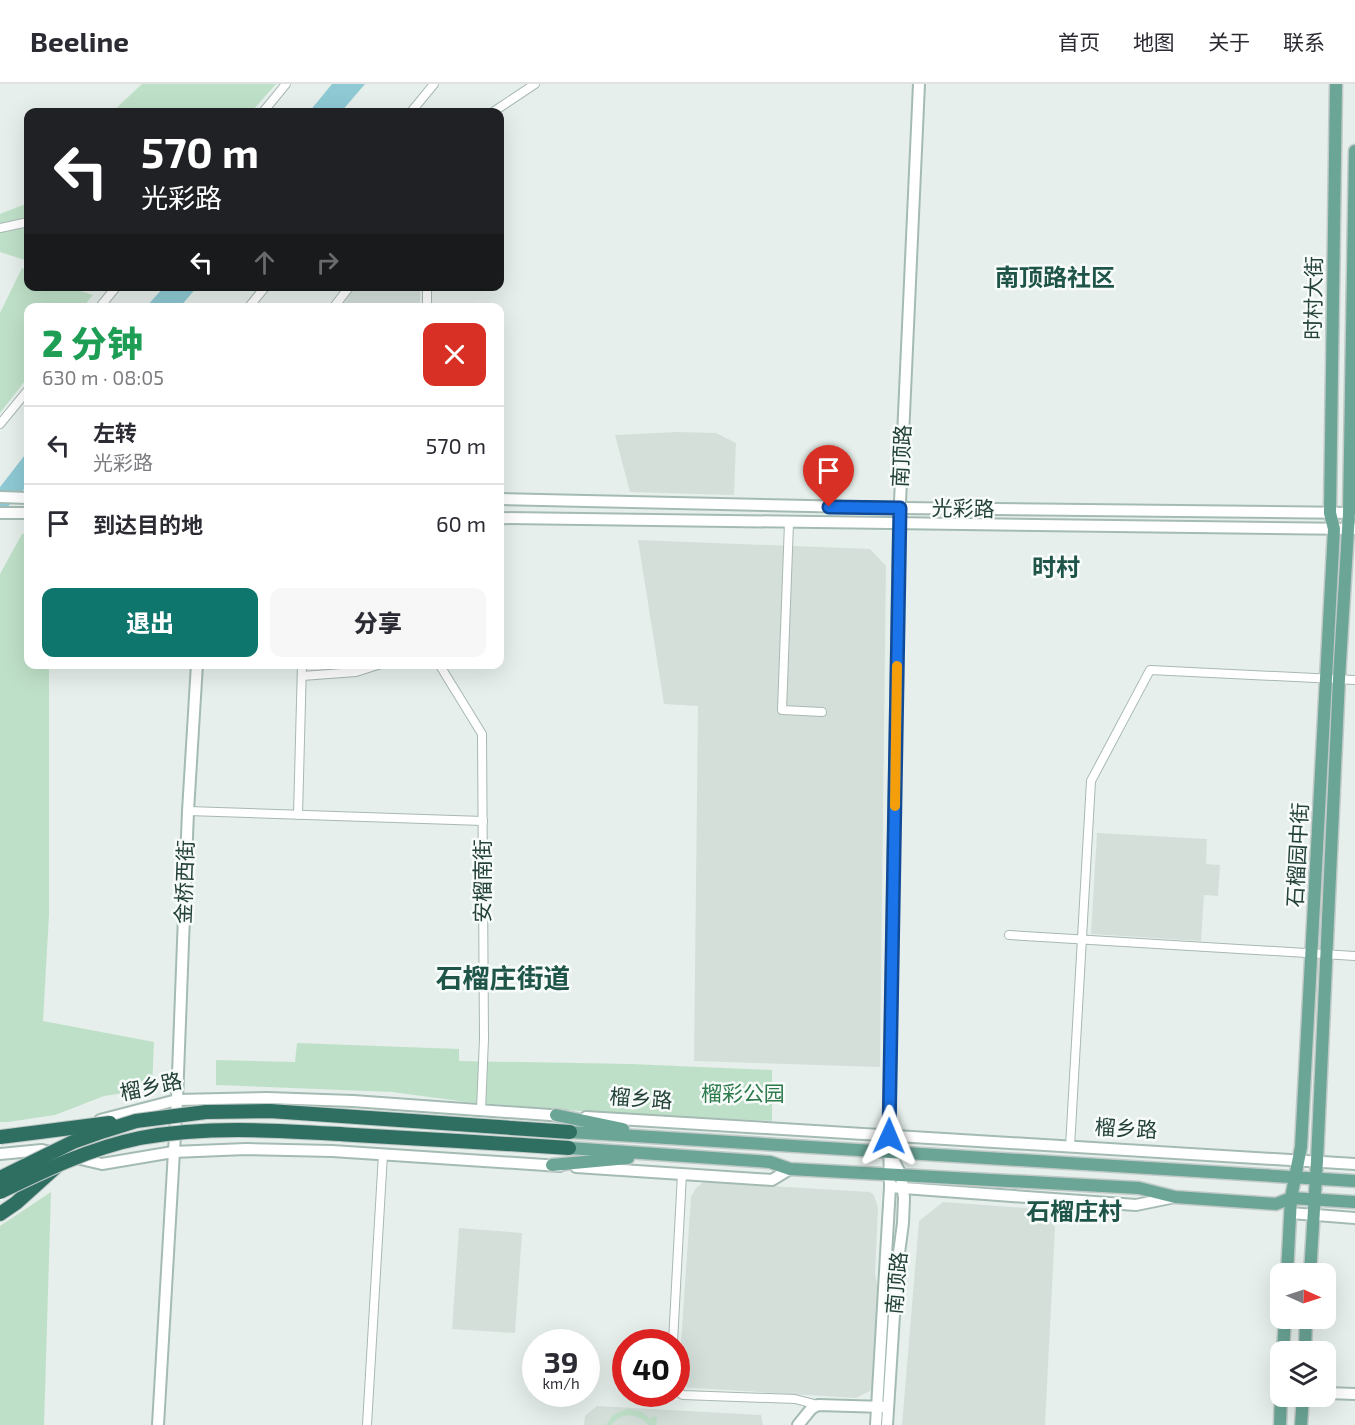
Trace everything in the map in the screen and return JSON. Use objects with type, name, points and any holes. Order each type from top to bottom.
[{"type":"highway","name":"榴乡路","points":[[0,1178],[73,1142],[136,1121],[206,1112],[270,1111],[570,1132]]},
{"type":"highway","points":[[0,1137],[136,1121]]},
{"type":"highway","points":[[0,1192],[60,1164],[107,1147],[140,1138],[192,1131],[268,1130],[568,1148]]},
{"type":"highway","points":[[0,1214],[60,1164]]},
{"type":"main road","name":"时村大街","points":[[1330,513],[1336,84]]},
{"type":"main road","name":"时村大街","points":[[1351,529],[1355,151]]},
{"type":"main road","name":"石榴园中街","points":[[1288,1263],[1291,1198],[1301,1147],[1334,529],[1330,513]]},
{"type":"main road","name":"石榴园中街","points":[[1311,1263],[1339,679],[1351,529]]},
{"type":"main road","points":[[556,1115],[663,1137]]},
{"type":"main road","name":"榴乡路","points":[[570,1132],[1355,1181]]},
{"type":"main road","points":[[568,1148],[770,1162],[790,1169],[871,1175],[895,1174],[1139,1188],[1175,1197],[1276,1204],[1291,1198],[1355,1202]]},
{"type":"main road","points":[[552,1165],[663,1155]]},
{"type":"main road","points":[[1280,1425],[1281,1407]]},
{"type":"main road","points":[[1301,1425],[1302,1407]]},
{"type":"street","points":[[266,108],[286,84]]},
{"type":"street","points":[[414,108],[434,84]]},
{"type":"street","points":[[499,108],[535,84]]},
{"type":"street","name":"南顶路","points":[[882,1407],[903,1224],[903,1188],[895,1174],[889,1136],[899,524],[919,84]]},
{"type":"street","points":[[0,228],[24,223]]},
{"type":"street","points":[[103,303],[113,291]]},
{"type":"street","points":[[252,303],[262,291]]},
{"type":"street","points":[[337,303],[346,291]]},
{"type":"street","points":[[0,424],[24,395]]},
{"type":"street","points":[[0,497],[24,498]]},
{"type":"street","name":"光彩路","points":[[504,499],[900,508],[1352,513]]},
{"type":"street","points":[[0,513],[24,513]]},
{"type":"street","name":"光彩路","points":[[504,518],[1351,529]]},
{"type":"street","points":[[789,523],[782,710],[822,712]]},
{"type":"street","name":"金桥西街","points":[[158,1425],[177,1100],[188,811],[197,669]]},
{"type":"street","points":[[298,815],[302,669]]},
{"type":"street","points":[[302,676],[356,672],[365,669]]},
{"type":"street","name":"安榴南街","points":[[442,669],[482,734],[484,1039],[481,1110]]},
{"type":"street","points":[[1070,1147],[1091,781],[1150,670],[1355,680]]},
{"type":"street","points":[[188,811],[483,821]]},
{"type":"street","points":[[1009,935],[1355,956]]},
{"type":"street","name":"榴乡路","points":[[0,1142],[70,1128],[177,1100],[267,1098],[353,1101],[1355,1164]]},
{"type":"street","points":[[0,1154],[42,1150],[102,1164],[173,1152],[246,1149],[383,1154],[772,1180],[790,1169]]},
{"type":"street","points":[[367,1425],[383,1154]]},
{"type":"street","points":[[674,1329],[682,1174]]},
{"type":"street","name":"南顶路","points":[[882,1407],[890,1187],[895,1174]]},
{"type":"street","points":[[890,1187],[1136,1205],[1175,1197]]},
{"type":"street","points":[[1290,1213],[1355,1218]]},
{"type":"street","points":[[1336,1393],[1355,1394]]},
{"type":"street","points":[[690,1395],[795,1399],[818,1404],[882,1407]]},
{"type":"street","points":[[798,1425],[818,1404]]},
{"type":"street","points":[[876,1425],[882,1407]]},
{"type":"street","points":[[882,1407],[887,1425]]},
{"type":"shaded area","points":[[352,291],[420,291],[420,303],[342,303]]},
{"type":"shaded area","points":[[716,433],[736,443],[734,495],[630,492],[615,435]]},
{"type":"shaded area","points":[[638,540],[870,549],[886,566],[880,1067],[694,1061],[698,706],[664,704]]},
{"type":"shaded area","points":[[1097,833],[1207,839],[1206,864],[1220,865],[1218,896],[1204,895],[1201,941],[1091,934]]},
{"type":"shaded area","points":[[704,1182],[870,1192],[874,1195],[878,1208],[875,1274],[878,1288],[872,1390],[856,1398],[690,1388],[690,1329],[682,1329],[691,1197],[696,1188]]},
{"type":"shaded area","points":[[943,1202],[1039,1209],[1055,1227],[1045,1425],[902,1425],[919,1221]]},
{"type":"shaded area","points":[[459,1228],[522,1233],[515,1333],[452,1329]]},
{"type":"shaded area","points":[[600,1406],[761,1415],[763,1425],[584,1425],[585,1416]]},
{"type":"green space","points":[[142,84],[276,84],[255,108],[116,108]]},
{"type":"green space","points":[[24,205],[24,260],[0,252],[0,214]]},
{"type":"green space","points":[[22,268],[24,269],[24,291],[81,291],[93,295],[86,303],[24,303],[24,382],[0,413],[0,313]]},
{"type":"green space","points":[[24,534],[24,669],[49,669],[49,915],[43,1021],[154,1042],[152,1089],[104,1096],[55,1115],[8,1122],[0,1122],[0,574]]},
{"type":"green space","name":"榴彩公园","points":[[297,1043],[459,1049],[459,1061],[632,1064],[772,1070],[772,1121],[605,1113],[467,1102],[392,1092],[216,1085],[216,1060],[295,1062]]},
{"type":"green space","points":[[51,1192],[44,1425],[0,1425],[0,1226]]},
{"type":"green space","points":[[627,1409],[642,1412],[651,1420],[651,1417],[657,1417],[656,1425],[648,1425],[630,1415],[620,1418],[611,1425],[606,1425],[613,1415]]},
{"type":"water","points":[[332,84],[365,84],[344,108],[312,108]]},
{"type":"water","points":[[160,291],[194,291],[183,303],[150,303]]},
{"type":"water","points":[[24,456],[24,489],[0,515],[0,487]]},
{"type":"slow traffic","points":[[895,806],[897,666]]},
{"type":"district","name":"南顶路社区","points":[[1055,278]]},
{"type":"district","name":"时村","points":[[1056,568]]},
{"type":"district","name":"石榴庄街道","points":[[503,979]]},
{"type":"district","name":"石榴庄村","points":[[1074,1212]]},
{"type":"route","points":[[829,507],[900,508],[889,1136]]}]
